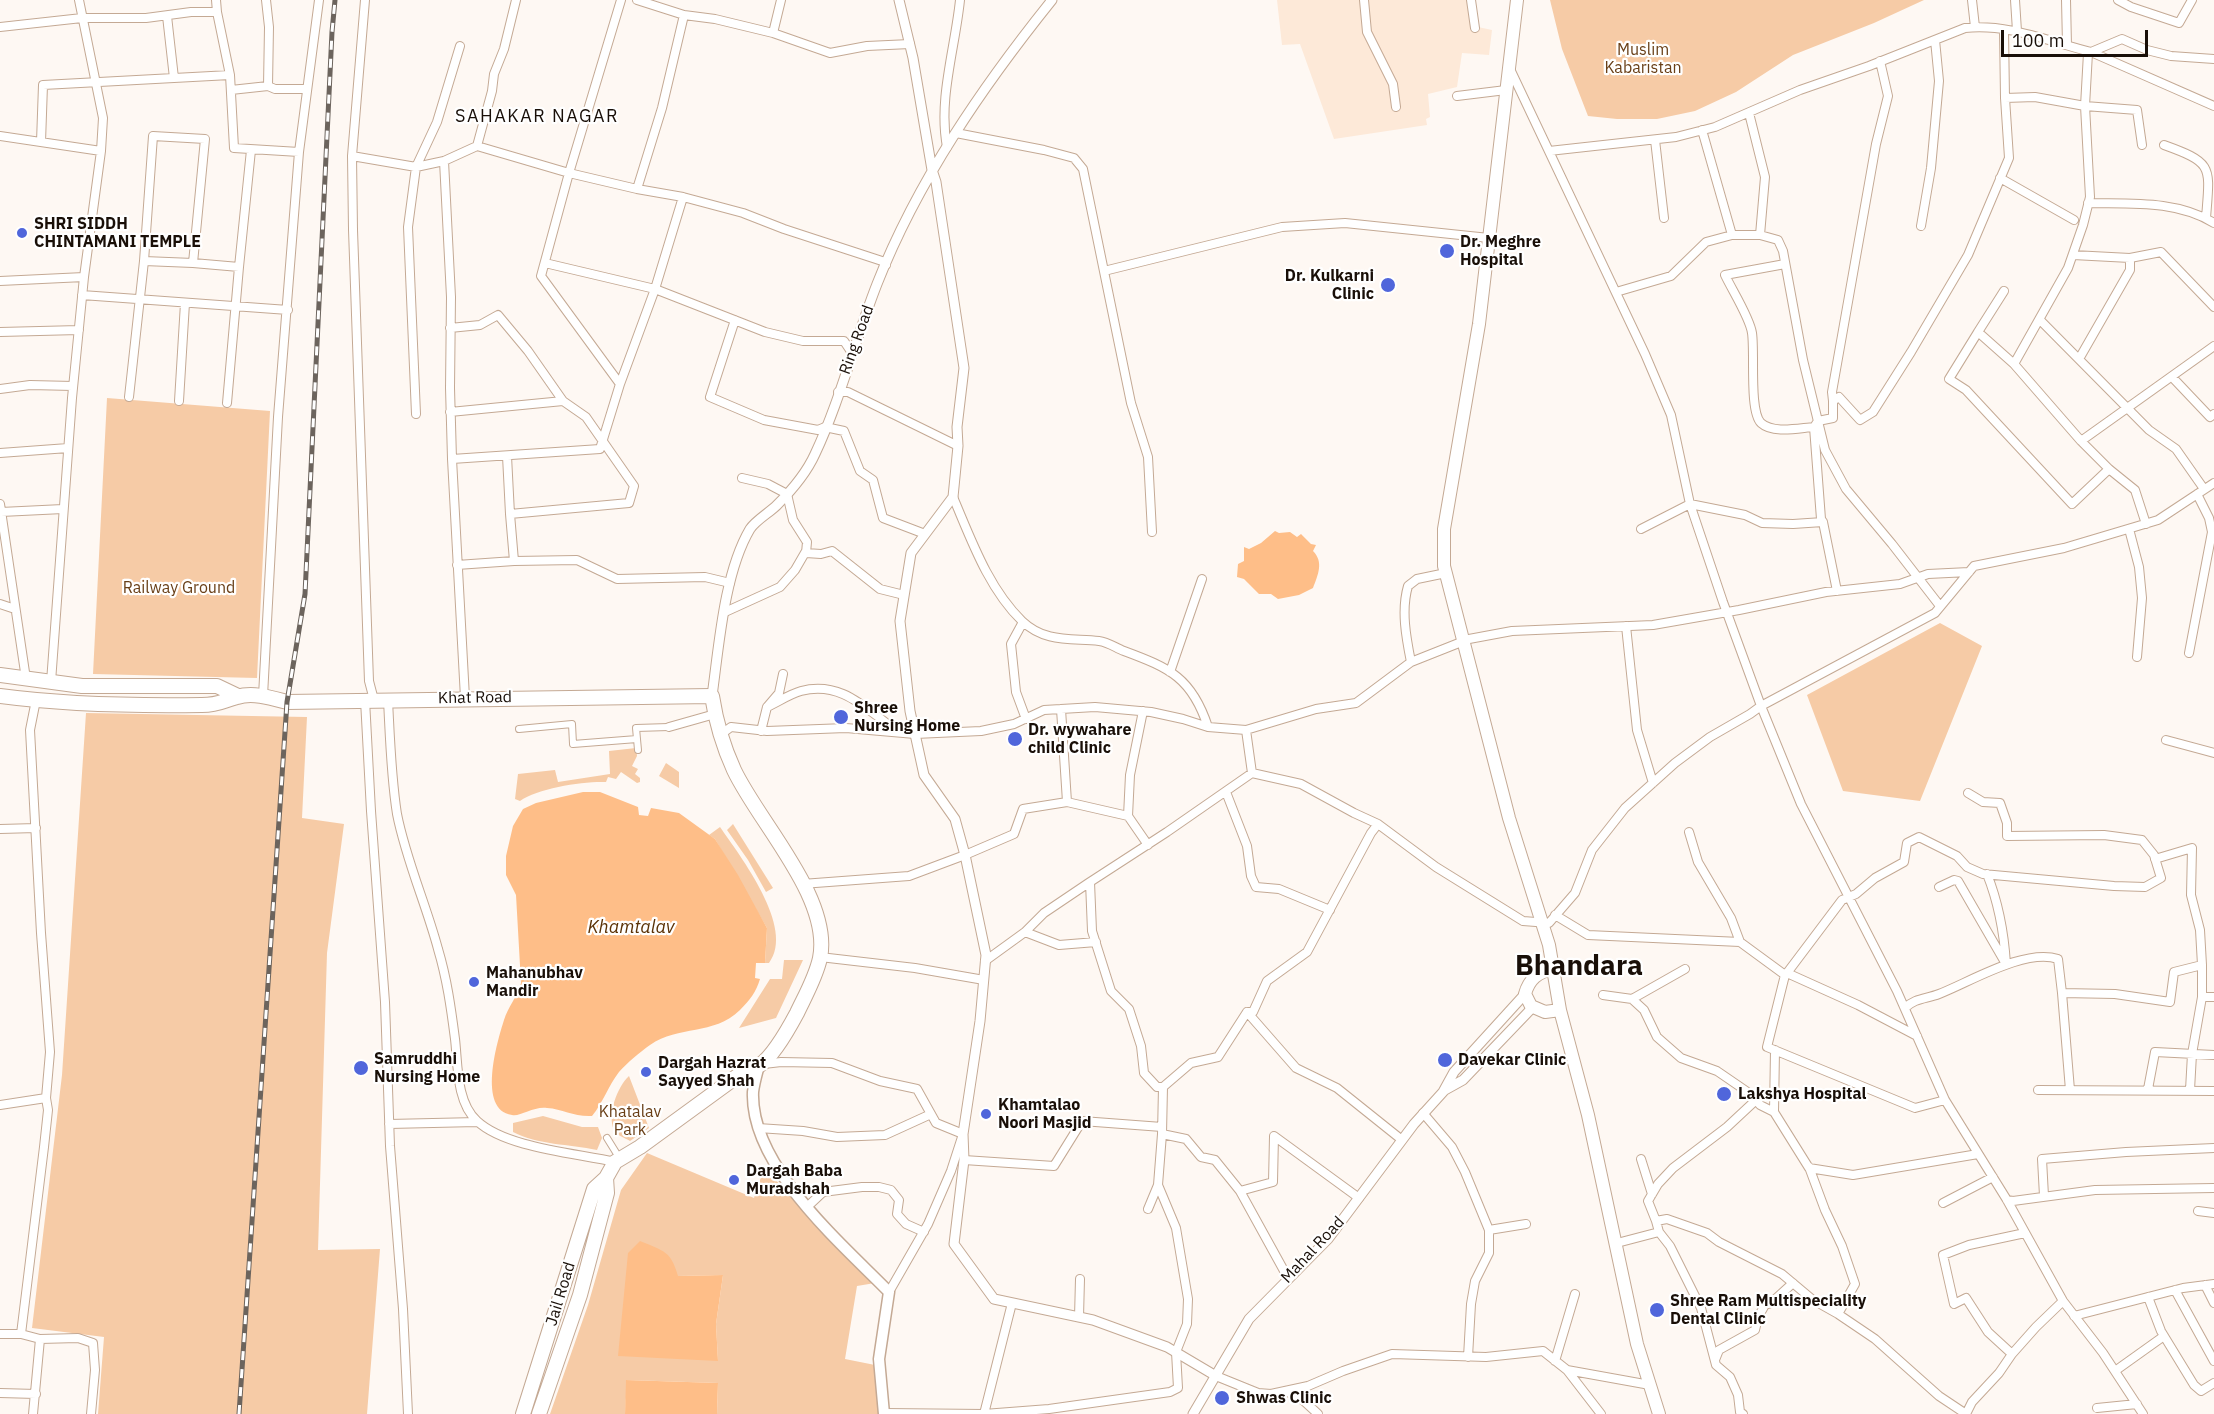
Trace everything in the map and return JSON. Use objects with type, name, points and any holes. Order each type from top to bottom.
[{"type":"highway","name":"Khat Road","points":[[0,675],[82,686],[217,686],[238,696]]},
{"type":"highway","name":"Khat Road","points":[[0,696],[81,705],[217,705],[238,696],[263,696],[287,702],[712,696]]},
{"type":"highway","points":[[712,696],[720,735],[734,771],[814,906],[819,927],[820,957],[807,993],[786,1034],[759,1065]]},
{"type":"highway","name":"Jail Road","points":[[523,1414],[594,1189],[606,1178],[618,1160],[640,1147],[747,1069],[759,1065]]},
{"type":"highway","name":"Jail Road","points":[[539,1414],[580,1295],[607,1193],[606,1178]]},
{"type":"main road","points":[[1517,0],[1479,324],[1444,529],[1444,566],[1509,818],[1549,945],[1560,1010],[1588,1115],[1637,1344],[1659,1414]]},
{"type":"main road","points":[[1553,969],[1540,972],[1528,985],[1525,994],[1533,1007],[1545,1012],[1560,1010]]},
{"type":"main road","points":[[759,1065],[753,1092],[758,1128],[771,1160],[796,1195],[889,1292],[879,1359],[884,1413]]},
{"type":"street","points":[[51,682],[73,386],[103,118],[79,0]]},
{"type":"street","points":[[216,0],[230,75],[234,148],[299,152]]},
{"type":"street","points":[[266,0],[269,27],[268,86]]},
{"type":"street","points":[[263,696],[278,417],[299,152],[319,0]]},
{"type":"street","points":[[365,0],[352,156],[352,230],[369,681],[391,765],[398,815],[413,872],[438,948],[450,997],[463,1098],[470,1113],[477,1122],[493,1131],[531,1147],[618,1160]]},
{"type":"street","points":[[477,146],[490,99],[494,74],[504,49],[516,0]]},
{"type":"street","points":[[620,384],[541,276],[621,0]]},
{"type":"street","points":[[637,0],[684,15],[714,19],[773,33],[830,53],[867,46],[910,44]]},
{"type":"street","points":[[773,33],[781,0]]},
{"type":"street","points":[[899,0],[910,44],[936,182],[964,368],[957,428],[958,446],[953,497],[981,561],[1002,595],[1023,622],[1052,639],[1102,641],[1159,664],[1185,682],[1201,707],[1208,727]]},
{"type":"street","points":[[947,147],[943,128],[949,65],[960,0]]},
{"type":"street","name":"Ring Road","points":[[712,696],[730,583],[740,552],[752,527],[798,483],[814,455],[886,265],[910,211],[932,170],[1020,40],[1052,0]]},
{"type":"street","points":[[1364,0],[1367,32],[1393,84],[1396,107]]},
{"type":"street","points":[[1471,0],[1475,28]]},
{"type":"street","points":[[1972,0],[1975,27]]},
{"type":"street","points":[[2015,0],[2017,31]]},
{"type":"street","points":[[2066,0],[2067,45]]},
{"type":"street","points":[[2118,0],[2131,7],[2179,23],[2192,0]]},
{"type":"street","points":[[0,27],[82,18],[146,18],[191,12],[217,12]]},
{"type":"street","points":[[637,189],[662,108],[684,15]]},
{"type":"street","points":[[167,16],[174,78]]},
{"type":"street","points":[[1549,151],[1656,140],[1702,130],[1749,113],[1800,90],[1880,62],[1965,28],[1975,27],[2017,31],[2091,52],[2214,106]]},
{"type":"street","points":[[1833,401],[1839,397],[1860,420],[1873,412],[1968,255],[2009,158],[2004,30]]},
{"type":"street","points":[[2014,364],[2068,268],[2090,197],[2085,106],[2088,53],[2122,39],[2148,50],[2171,56],[2214,59]]},
{"type":"street","points":[[1921,226],[1931,168],[1939,81],[1935,40]]},
{"type":"street","points":[[416,414],[408,227],[416,167],[437,122],[460,46]]},
{"type":"street","points":[[1785,264],[1725,275],[1752,330],[1753,397],[1756,417],[1762,424],[1772,429],[1816,424],[1833,418],[1832,392],[1876,144],[1888,96],[1880,62]]},
{"type":"street","points":[[1508,65],[1616,292],[1671,415],[1690,504],[1761,706],[1801,804],[1905,1008],[1945,1100],[2007,1200],[2063,1301],[2115,1371],[2143,1414]]},
{"type":"street","points":[[41,142],[43,85],[230,75]]},
{"type":"street","points":[[231,90],[268,86],[274,89],[307,89]]},
{"type":"street","points":[[1457,96],[1506,90]]},
{"type":"street","points":[[2005,98],[2035,97],[2085,106],[2137,110],[2142,145]]},
{"type":"street","points":[[1749,113],[1765,177],[1760,235]]},
{"type":"street","points":[[1702,130],[1732,235]]},
{"type":"street","points":[[956,134],[1044,150],[1074,158],[1083,169],[1131,403],[1148,457],[1152,532]]},
{"type":"street","points":[[0,136],[101,151]]},
{"type":"street","points":[[129,397],[144,261],[153,136],[205,139],[193,263]]},
{"type":"street","points":[[1656,140],[1664,218]]},
{"type":"street","points":[[2164,145],[2195,156],[2206,166],[2209,174],[2206,218]]},
{"type":"street","points":[[352,156],[416,167],[444,160],[477,146],[569,173],[683,197],[743,213],[882,261],[886,265]]},
{"type":"street","points":[[227,403],[251,150]]},
{"type":"street","points":[[444,160],[447,201],[450,412],[465,698]]},
{"type":"street","points":[[2000,178],[2074,220]]},
{"type":"street","points":[[452,459],[600,449],[620,384],[656,289],[683,197]]},
{"type":"street","points":[[2088,203],[2160,204],[2206,218],[2214,223]]},
{"type":"street","points":[[1104,271],[1282,227],[1346,223],[1489,238]]},
{"type":"street","points":[[1616,292],[1671,276],[1706,242],[1732,235],[1760,235],[1778,240],[1785,264],[1816,424],[1825,450],[1846,489],[1940,606]]},
{"type":"street","points":[[2073,255],[2130,258],[2161,252],[2214,307]]},
{"type":"street","points":[[2079,359],[2130,270],[2130,258]]},
{"type":"street","points":[[144,261],[239,267]]},
{"type":"street","points":[[545,263],[656,289],[765,332],[803,341],[844,341],[852,353]]},
{"type":"street","points":[[0,281],[84,277]]},
{"type":"street","points":[[2004,291],[1949,378],[1966,390],[2072,504],[2109,469]]},
{"type":"street","points":[[82,295],[288,310]]},
{"type":"street","points":[[179,401],[185,303]]},
{"type":"street","points":[[450,328],[480,325],[498,315],[528,351],[562,401],[586,417],[634,486],[629,503],[510,514]]},
{"type":"street","points":[[735,320],[710,397],[764,420],[818,430],[825,427],[844,431],[860,471],[873,480],[883,518],[925,534]]},
{"type":"street","points":[[2040,320],[2149,430],[2176,449],[2204,489]]},
{"type":"street","points":[[0,332],[79,330]]},
{"type":"street","points":[[1978,332],[2014,364],[2081,441],[2109,469],[2135,490],[2146,524]]},
{"type":"street","points":[[2081,441],[2127,407],[2173,378],[2214,346]]},
{"type":"street","points":[[2173,378],[2210,417],[2214,414]]},
{"type":"street","points":[[0,389],[73,386]]},
{"type":"street","points":[[838,392],[849,392],[958,446]]},
{"type":"street","points":[[450,412],[562,401]]},
{"type":"street","points":[[1816,424],[1821,519],[1837,591]]},
{"type":"street","points":[[0,453],[68,448]]},
{"type":"street","points":[[507,456],[514,561]]},
{"type":"street","points":[[725,612],[780,587],[795,570],[806,551],[807,542],[793,520],[787,494],[768,484],[742,478]]},
{"type":"street","points":[[985,961],[1025,932],[1044,913],[1252,773],[1301,784],[1378,824],[1436,867],[1522,921],[1549,923],[1575,893],[1592,850],[1626,808],[1710,736],[1761,706],[1935,613],[1974,566],[2064,548],[2158,520],[2214,483]]},
{"type":"street","points":[[2189,653],[2213,532],[2197,494]]},
{"type":"street","points":[[889,1292],[924,1232],[951,1171],[963,1134],[984,980],[986,955],[955,819],[924,775],[910,711],[900,621],[911,553],[953,497]]},
{"type":"street","points":[[1641,529],[1690,504],[1745,515],[1762,523],[1823,522]]},
{"type":"street","points":[[26,679],[1,508],[63,509]]},
{"type":"street","points":[[2129,529],[2139,567],[2142,598],[2137,657]]},
{"type":"street","points":[[806,551],[821,554],[832,551],[880,589],[904,595]]},
{"type":"street","points":[[457,565],[577,560],[617,579],[705,577],[730,583]]},
{"type":"street","points":[[720,735],[730,727],[761,731],[846,728],[915,734],[981,731],[1014,724],[1044,710],[1095,707],[1143,711],[1183,718],[1208,727],[1246,730],[1316,709],[1356,703],[1410,662],[1464,641],[1512,631],[1653,625],[1837,591],[1900,584],[1928,573],[1969,572]]},
{"type":"street","points":[[1410,662],[1404,608],[1408,586],[1417,579],[1446,573]]},
{"type":"street","points":[[1170,672],[1202,579]]},
{"type":"street","points":[[0,604],[15,609]]},
{"type":"street","points":[[1023,622],[1011,645],[1016,692],[1026,719]]},
{"type":"street","points":[[1626,626],[1637,730],[1653,783]]},
{"type":"street","points":[[761,731],[767,707],[779,693],[783,674]]},
{"type":"street","points":[[767,707],[802,691],[824,688],[843,692],[889,725],[895,732]]},
{"type":"street","points":[[21,1334],[48,1110],[46,1098],[50,1052],[30,730],[36,700]]},
{"type":"street","points":[[375,700],[371,811],[385,1002],[389,1124],[403,1309],[408,1414]]},
{"type":"street","points":[[1061,709],[1067,802]]},
{"type":"street","points":[[1143,711],[1130,775],[1128,816],[1148,845]]},
{"type":"street","points":[[638,750],[636,728],[669,727],[715,714]]},
{"type":"street","points":[[519,729],[572,724],[573,744],[637,739]]},
{"type":"street","points":[[1246,730],[1252,773]]},
{"type":"street","points":[[2166,740],[2214,753]]},
{"type":"street","points":[[1226,792],[1247,846],[1251,876],[1256,887],[1279,889],[1330,910]]},
{"type":"street","points":[[1945,1100],[1915,1108],[1767,1047],[1786,974],[1842,900],[1856,894],[1875,878],[1904,862],[1907,843],[1919,837],[1957,856],[1967,867],[1987,874],[2145,887],[2161,878],[2155,859],[2142,840],[2104,835],[2007,836],[2007,823],[2000,803],[1983,802],[1968,793]]},
{"type":"street","points":[[802,884],[909,876],[1014,834],[1023,809],[1067,802],[1128,816]]},
{"type":"street","points":[[1247,1012],[1253,1012],[1267,981],[1307,952],[1371,832],[1378,824]]},
{"type":"street","points":[[0,829],[36,828]]},
{"type":"street","points":[[1689,832],[1698,862],[1731,918],[1740,942]]},
{"type":"street","points":[[2155,859],[2192,848],[2191,895],[2200,930],[2202,997],[2192,1054],[2190,1089]]},
{"type":"street","points":[[1987,874],[2002,919],[2006,964]]},
{"type":"street","points":[[1940,887],[1954,880],[1959,881],[2006,964]]},
{"type":"street","points":[[1090,882],[1092,931],[1111,990],[1129,1009],[1141,1046],[1144,1073],[1157,1087],[1163,1087],[1191,1063],[1218,1057],[1247,1012]]},
{"type":"street","points":[[1555,915],[1588,935],[1740,942],[1786,974],[1858,1005],[1917,1035]]},
{"type":"street","points":[[1025,932],[1059,945],[1096,942]]},
{"type":"street","points":[[1905,1008],[1912,1001],[1937,995],[2006,964],[2048,955],[2058,959],[2070,1090]]},
{"type":"street","points":[[820,957],[915,968],[984,980]]},
{"type":"street","points":[[2062,993],[2115,994],[2170,1002],[2174,972],[2202,965]]},
{"type":"street","points":[[1632,999],[1685,969]]},
{"type":"street","name":"Mahal Road","points":[[1193,1414],[1249,1319],[1328,1239],[1423,1113],[1443,1092],[1454,1072],[1525,994]]},
{"type":"street","points":[[1603,995],[1632,999],[1644,1010],[1657,1037],[1681,1058],[1717,1071],[1760,1105],[1774,1112],[1809,1167],[1825,1210],[1842,1246],[1855,1284],[1838,1314]]},
{"type":"street","points":[[2202,997],[2214,997]]},
{"type":"street","name":"Mahal Road","points":[[1443,1092],[1463,1080],[1533,1007]]},
{"type":"street","points":[[1247,1012],[1296,1068],[1337,1088],[1402,1140]]},
{"type":"street","points":[[1774,1112],[1775,1050]]},
{"type":"street","points":[[2148,1089],[2155,1052],[2214,1055]]},
{"type":"street","points":[[759,1065],[781,1062],[832,1063],[880,1081],[917,1089],[936,1123],[963,1134]]},
{"type":"street","points":[[1148,1209],[1158,1185],[1163,1087]]},
{"type":"street","points":[[2038,1090],[2190,1089],[2214,1091]]},
{"type":"street","points":[[0,1105],[46,1098]]},
{"type":"street","points":[[1743,1414],[1740,1412],[1738,1395],[1730,1377],[1716,1365],[1701,1308],[1670,1246],[1659,1232],[1648,1201],[1673,1168],[1727,1127],[1756,1100]]},
{"type":"street","points":[[1423,1113],[1452,1147],[1489,1230],[1489,1253],[1475,1281],[1471,1304],[1468,1357]]},
{"type":"street","points":[[758,1128],[803,1131],[837,1137],[885,1135],[931,1114]]},
{"type":"street","points":[[964,1160],[1054,1166],[1082,1121],[1162,1130],[1186,1139],[1201,1157],[1215,1160],[1240,1191],[1288,1278]]},
{"type":"street","points":[[389,1124],[477,1122]]},
{"type":"street","points":[[963,1134],[964,1160],[954,1244],[994,1299],[1079,1317],[1146,1339],[1176,1352],[1216,1376],[1258,1393],[1286,1392],[1317,1383],[1343,1371],[1392,1354],[1486,1358],[1543,1352],[1566,1370],[1601,1414]]},
{"type":"street","points":[[1240,1191],[1273,1182],[1274,1136],[1359,1198]]},
{"type":"street","points":[[607,1138],[618,1160]]},
{"type":"street","points":[[2044,1196],[2042,1159],[2214,1148]]},
{"type":"street","points":[[1809,1167],[1853,1174],[1978,1154]]},
{"type":"street","points":[[1641,1159],[1653,1194]]},
{"type":"street","points":[[1943,1203],[1993,1178]]},
{"type":"street","points":[[884,1413],[984,1414],[1048,1409],[1170,1392],[1178,1388],[1176,1352],[1187,1324],[1188,1299],[1176,1228],[1158,1185]]},
{"type":"street","points":[[807,1207],[823,1192],[879,1187],[891,1190],[899,1200],[897,1214],[906,1224],[924,1232]]},
{"type":"street","points":[[2007,1200],[2095,1190],[2214,1188]]},
{"type":"street","points":[[2198,1211],[2214,1213]]},
{"type":"street","points":[[1656,1221],[1667,1219],[1707,1233],[1736,1252],[1782,1274],[1813,1300],[1875,1339],[1939,1396],[1966,1414],[1972,1402],[2012,1354],[2063,1301]]},
{"type":"street","points":[[1489,1230],[1526,1224]]},
{"type":"street","points":[[1617,1243],[1659,1232]]},
{"type":"street","points":[[2012,1354],[1989,1332],[1966,1298],[1954,1304],[1942,1255],[1970,1245],[2025,1233]]},
{"type":"street","points":[[1079,1317],[1080,1279]]},
{"type":"street","points":[[1715,1360],[1719,1350],[1755,1330],[1758,1317],[1765,1305],[1771,1303],[1793,1283]]},
{"type":"street","points":[[2074,1316],[2175,1290],[2214,1284]]},
{"type":"street","points":[[2205,1285],[2214,1303]]},
{"type":"street","points":[[2175,1290],[2214,1361]]},
{"type":"street","points":[[1555,1361],[1575,1294]]},
{"type":"street","points":[[2148,1297],[2164,1336],[2194,1385],[2200,1391],[2214,1383]]},
{"type":"street","points":[[984,1414],[1012,1303]]},
{"type":"street","points":[[0,1334],[21,1334],[40,1339],[78,1338],[93,1343],[95,1370],[91,1414]]},
{"type":"street","points":[[2115,1371],[2164,1336]]},
{"type":"street","points":[[33,1414],[40,1339]]},
{"type":"street","points":[[1566,1370],[1650,1385]]},
{"type":"street","points":[[1286,1392],[1304,1401],[1318,1414]]},
{"type":"street","points":[[0,1393],[36,1394]]},
{"type":"street","points":[[2097,1408],[2137,1404]]},
{"type":"shaded area","points":[[1277,0],[1474,0],[1478,27],[1492,30],[1489,55],[1462,53],[1457,87],[1428,94],[1430,117],[1426,119],[1427,125],[1334,139],[1300,44],[1282,45]]},
{"type":"green space","name":"Muslim Kabaristan","points":[[1550,0],[1924,0],[1874,23],[1793,55],[1736,92],[1695,111],[1657,119],[1617,119],[1588,116],[1562,49]]},
{"type":"green space","name":"Railway Ground","points":[[107,398],[270,411],[257,678],[93,674]]},
{"type":"green space","points":[[1940,623],[1982,646],[1920,801],[1843,791],[1807,695]]},
{"type":"green space","points":[[86,713],[307,717],[302,818],[344,824],[327,953],[318,1250],[380,1249],[367,1414],[98,1414],[104,1337],[32,1328],[62,1075]]},
{"type":"green space","points":[[636,748],[637,756],[632,766],[638,769],[635,774],[640,778],[640,782],[637,783],[621,772],[616,779],[608,777],[606,782],[562,786],[538,792],[520,801],[515,799],[518,774],[555,770],[558,782],[610,774],[609,751]]},
{"type":"green space","points":[[666,763],[679,772],[679,788],[659,776]]},
{"type":"green space","points":[[733,824],[773,888],[766,892],[748,860],[727,830]]},
{"type":"green space","points":[[720,827],[751,874],[771,912],[776,931],[775,948],[769,963],[765,963],[767,928],[715,839],[709,835]]},
{"type":"green space","points":[[784,960],[803,960],[776,1018],[739,1028],[770,979],[782,979]]},
{"type":"green space","name":"Khatalav Park","points":[[629,1076],[649,1128],[630,1141],[615,1132],[612,1124],[614,1102]]},
{"type":"green space","name":"Khatalav Park","points":[[543,1116],[582,1127],[598,1127],[602,1138],[597,1150],[543,1142],[513,1132],[513,1123]]},
{"type":"green space","points":[[647,1153],[754,1198],[764,1168],[875,1283],[857,1286],[845,1359],[875,1365],[882,1414],[717,1414],[718,1383],[627,1380],[625,1414],[550,1414],[588,1305],[621,1190]],"holes":[[[723,1275],[716,1324],[718,1361],[678,1276]]]},
{"type":"water","points":[[1275,531],[1290,532],[1297,537],[1301,534],[1311,544],[1316,545],[1313,551],[1318,560],[1319,569],[1313,588],[1299,595],[1278,599],[1271,594],[1259,594],[1244,579],[1237,577],[1238,564],[1244,561],[1244,547],[1249,549],[1261,543]]},
{"type":"water","name":"Khamtalav","points":[[583,792],[600,792],[638,807],[639,815],[648,816],[651,808],[679,813],[715,839],[767,928],[765,963],[756,963],[755,978],[760,979],[757,988],[740,1010],[719,1024],[672,1035],[650,1045],[619,1072],[592,1116],[542,1108],[512,1115],[501,1110],[495,1101],[492,1089],[494,1058],[501,1030],[521,983],[516,895],[506,875],[506,856],[513,826],[523,809],[536,803]]},
{"type":"water","points":[[640,1241],[665,1253],[672,1261],[678,1276],[723,1275],[716,1324],[718,1361],[618,1356],[628,1253]]},
{"type":"water","points":[[626,1380],[718,1383],[717,1414],[625,1414]]},
{"type":"railway","points":[[239,1414],[287,702],[305,594],[335,0]]},
{"type":"place","name":"SHRI SIDDH CHINTAMANI TEMPLE","points":[[22,233]]},
{"type":"place","name":"Dr. Meghre Hospital","points":[[1447,251]]},
{"type":"place","name":"Dr. Kulkarni Clinic","points":[[1388,285]]},
{"type":"place","name":"Shree Nursing Home","points":[[841,717]]},
{"type":"place","name":"Dr. wywahare child Clinic","points":[[1015,739]]},
{"type":"place","name":"Mahanubhav Mandir","points":[[474,982]]},
{"type":"place","name":"Davekar Clinic","points":[[1445,1060]]},
{"type":"place","name":"Samruddhi Nursing Home","points":[[361,1068]]},
{"type":"place","name":"Dargah Hazrat Sayyed Shah","points":[[646,1072]]},
{"type":"place","name":"Lakshya Hospital","points":[[1724,1094]]},
{"type":"place","name":"Khamtalao Noori Masjid","points":[[986,1114]]},
{"type":"place","name":"Dargah Baba Muradshah","points":[[734,1180]]},
{"type":"place","name":"Shree Ram Multispeciality Dental Clinic","points":[[1657,1310]]},
{"type":"place","name":"Shwas Clinic","points":[[1222,1398]]},
{"type":"district","name":"SAHAKAR NAGAR","points":[[537,117]]},
{"type":"district","name":"Bhandara","points":[[1579,967]]}]
